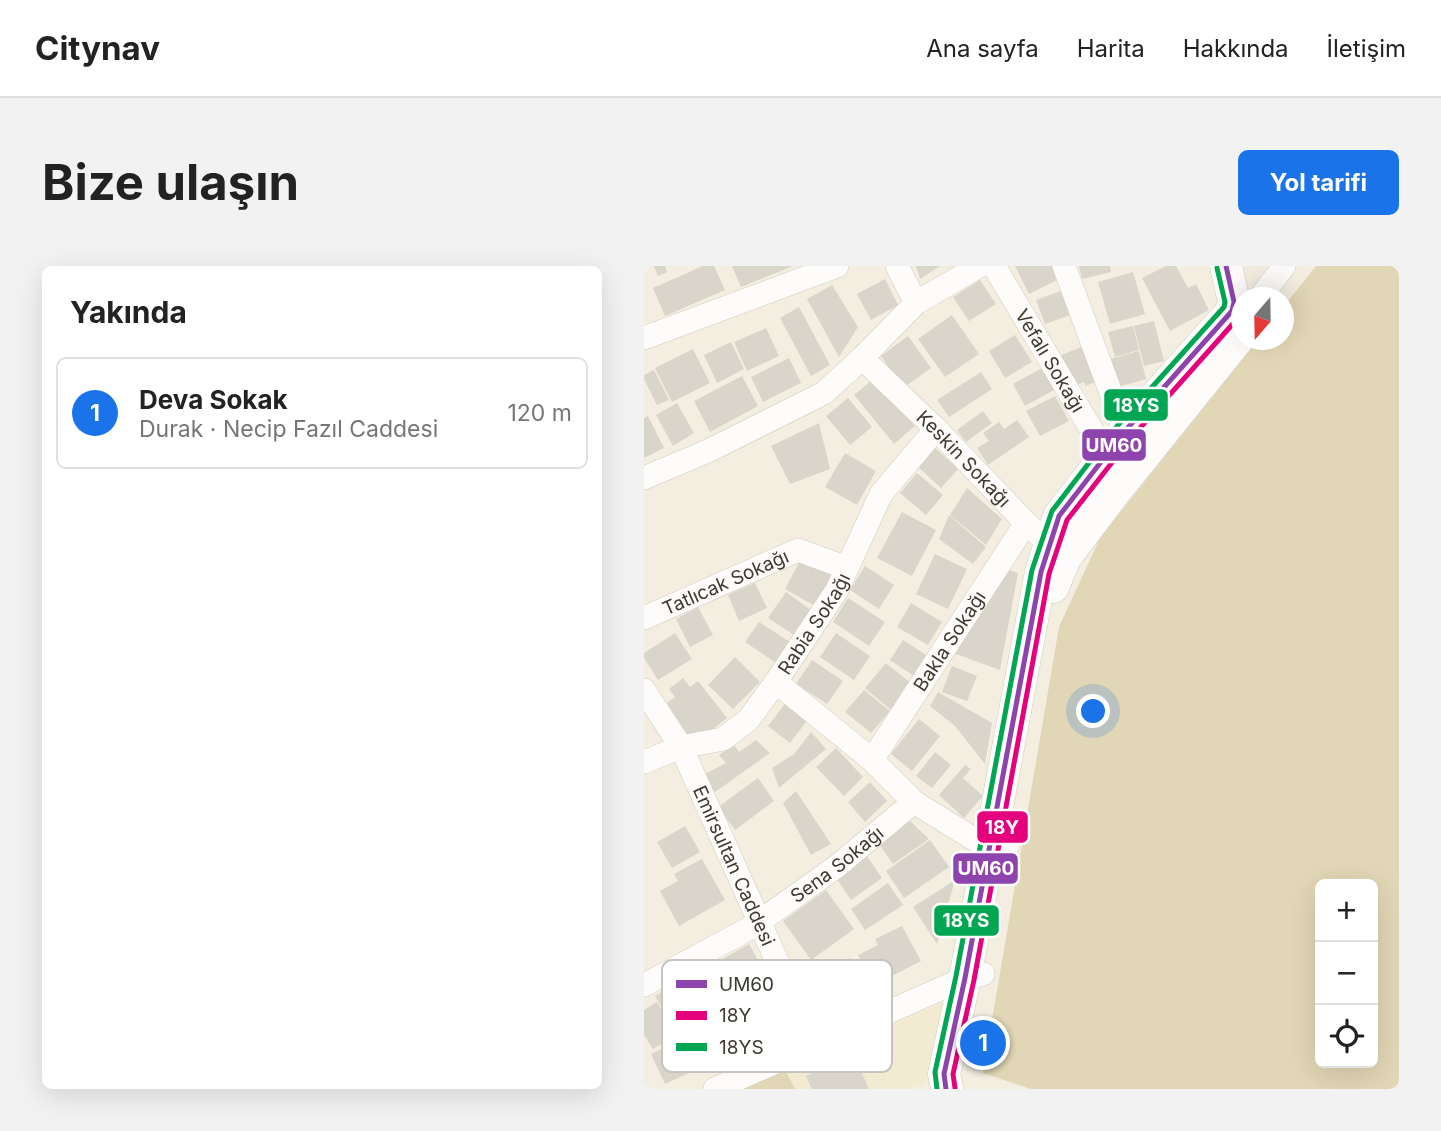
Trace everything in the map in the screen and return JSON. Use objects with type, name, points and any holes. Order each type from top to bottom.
[{"type":"street","points":[[644,338],[838,266]]},
{"type":"street","points":[[897,266],[916,303]]},
{"type":"street","points":[[644,478],[708,451],[824,393],[916,303],[979,266]]},
{"type":"street","name":"Vefalı Sokağı","points":[[995,266],[1115,443]]},
{"type":"street","points":[[1064,266],[1115,443]]},
{"type":"street","points":[[1226,266],[1239,287]]},
{"type":"street","points":[[1247,266],[1247,287]]},
{"type":"street","points":[[1261,287],[1284,266]]},
{"type":"street","points":[[947,1089],[959,1072],[974,976],[1057,552],[1059,516],[1115,443],[1231,312]]},
{"type":"street","points":[[1057,552],[1149,447],[1231,346]]},
{"type":"street","name":"Keskin Sokağı","points":[[862,358],[1057,552]]},
{"type":"street","name":"Rabia Sokağı","points":[[644,762],[681,747],[723,739],[748,720],[837,590],[881,494],[936,429]]},
{"type":"street","name":"Bakla Sokağı","points":[[872,760],[1026,523]]},
{"type":"street","name":"Tatlıcak Sokağı","points":[[644,618],[798,550],[846,568]]},
{"type":"street","points":[[776,682],[872,760],[915,802],[977,841],[999,845]]},
{"type":"street","name":"Emirsultan Caddesi","points":[[644,690],[681,747],[777,960]]},
{"type":"street","name":"Sena Sokağı","points":[[689,960],[760,921],[836,866],[915,802]]},
{"type":"street","name":"Sena Sokağı","points":[[644,985],[662,975]]},
{"type":"street","points":[[892,1012],[974,976]]},
{"type":"street","points":[[715,1089],[755,1072]]},
{"type":"shaded area","points":[[1316,266],[1399,266],[1399,1089],[1031,1089],[983,1073],[1059,627],[1100,538],[1249,350],[1294,350],[1294,294]]},
{"type":"shaded area","points":[[943,1003],[931,1079],[911,1089],[795,1089],[786,1072],[892,1072],[892,1023]]},
{"type":"shaded area","points":[[771,1072],[786,1072],[795,1089],[736,1089]]},
{"type":"building","points":[[654,266],[665,266],[667,272],[658,276]]},
{"type":"building","points":[[703,266],[714,266],[725,290],[665,316],[653,288]]},
{"type":"building","points":[[732,266],[793,266],[741,287]]},
{"type":"building","points":[[916,266],[940,266],[920,279]]},
{"type":"building","points":[[1015,266],[1053,266],[1059,279],[1029,294]]},
{"type":"building","points":[[1079,266],[1110,266],[1111,272],[1082,279]]},
{"type":"building","points":[[1166,266],[1176,266],[1188,288],[1196,284],[1209,310],[1170,331],[1142,278]]},
{"type":"building","points":[[1133,272],[1145,314],[1110,324],[1098,282]]},
{"type":"building","points":[[885,279],[898,305],[871,320],[857,294]]},
{"type":"building","points":[[980,280],[996,304],[969,321],[953,297]]},
{"type":"building","points":[[832,285],[858,327],[839,357],[807,299]]},
{"type":"building","points":[[1061,291],[1070,315],[1045,324],[1036,300]]},
{"type":"building","points":[[799,307],[830,365],[811,376],[780,318]]},
{"type":"building","points":[[952,315],[979,354],[945,377],[918,339]]},
{"type":"building","points":[[1154,321],[1164,361],[1144,366],[1134,326]]},
{"type":"building","points":[[1133,326],[1139,350],[1115,357],[1108,332]]},
{"type":"building","points":[[766,328],[779,356],[747,371],[734,342]]},
{"type":"building","points":[[1015,335],[1032,362],[1005,378],[989,351]]},
{"type":"building","points":[[908,336],[931,368],[903,388],[881,356]]},
{"type":"building","points":[[731,342],[744,369],[717,383],[704,355]]},
{"type":"building","points":[[1089,344],[1103,378],[1086,386],[1084,382],[1072,387],[1059,356]]},
{"type":"building","points":[[693,349],[710,383],[672,402],[655,368]]},
{"type":"building","points":[[1139,351],[1146,379],[1118,387],[1110,359]]},
{"type":"building","points":[[789,358],[801,383],[763,402],[751,377]]},
{"type":"building","points":[[1042,368],[1054,390],[1025,406],[1013,384]]},
{"type":"building","points":[[654,370],[669,400],[657,405],[644,379],[644,375]]},
{"type":"building","points":[[981,372],[992,389],[949,417],[937,400]]},
{"type":"building","points":[[742,376],[758,406],[710,432],[694,401]]},
{"type":"building","points":[[875,378],[915,426],[894,444],[854,395]]},
{"type":"building","points":[[1055,396],[1069,421],[1040,436],[1026,411]]},
{"type":"building","points":[[848,398],[872,427],[850,445],[826,416]]},
{"type":"building","points":[[677,403],[694,433],[673,446],[656,415]]},
{"type":"building","points":[[983,411],[992,423],[966,442],[957,430]]},
{"type":"building","points":[[648,416],[664,448],[644,458],[644,418]]},
{"type":"building","points":[[1017,420],[1029,437],[988,465],[977,448],[989,441],[983,433],[999,422],[1004,429]]},
{"type":"building","points":[[819,423],[830,469],[790,484],[771,446]]},
{"type":"building","points":[[934,447],[958,469],[941,488],[917,466]]},
{"type":"building","points":[[845,453],[876,471],[857,505],[825,487]]},
{"type":"building","points":[[917,473],[943,495],[926,515],[900,493]]},
{"type":"building","points":[[967,488],[1002,519],[986,545],[950,515]]},
{"type":"building","points":[[902,512],[936,530],[912,576],[877,558]]},
{"type":"building","points":[[949,515],[986,547],[973,564],[939,539]]},
{"type":"building","points":[[935,554],[967,569],[948,609],[916,594]]},
{"type":"building","points":[[802,557],[834,575],[817,607],[785,589]]},
{"type":"building","points":[[865,566],[894,585],[879,609],[850,590]]},
{"type":"building","points":[[1000,567],[1018,573],[1000,670],[953,653]]},
{"type":"building","points":[[755,583],[767,608],[739,621],[728,595]]},
{"type":"building","points":[[786,592],[811,610],[794,635],[768,618]]},
{"type":"building","points":[[848,598],[885,622],[869,646],[833,622]]},
{"type":"building","points":[[911,603],[942,622],[928,645],[897,627]]},
{"type":"building","points":[[698,607],[713,635],[690,647],[676,619]]},
{"type":"building","points":[[759,622],[793,644],[779,665],[745,642]]},
{"type":"building","points":[[675,633],[692,659],[658,680],[644,658],[644,653]]},
{"type":"building","points":[[836,633],[870,656],[854,680],[820,657]]},
{"type":"building","points":[[903,640],[931,658],[917,678],[890,660]]},
{"type":"building","points":[[735,657],[760,682],[733,709],[708,685]]},
{"type":"building","points":[[812,660],[843,681],[827,704],[796,684]]},
{"type":"building","points":[[886,663],[912,684],[891,710],[865,688]]},
{"type":"building","points":[[952,666],[977,676],[967,701],[942,692]]},
{"type":"building","points":[[683,678],[690,687],[698,681],[727,718],[702,738],[688,735],[667,703],[675,697],[669,689]]},
{"type":"building","points":[[864,690],[890,711],[871,733],[845,712]]},
{"type":"building","points":[[938,692],[992,723],[985,764],[955,726],[930,706]]},
{"type":"building","points":[[787,701],[809,718],[790,743],[768,726]]},
{"type":"building","points":[[919,719],[940,736],[912,771],[891,754]]},
{"type":"building","points":[[811,732],[826,749],[779,788],[772,768],[794,754]]},
{"type":"building","points":[[756,740],[770,753],[715,792],[703,775],[726,763],[719,755],[734,745],[739,752]]},
{"type":"building","points":[[836,748],[863,777],[844,796],[816,767]]},
{"type":"building","points":[[935,752],[951,765],[932,788],[916,776]]},
{"type":"building","points":[[965,765],[971,769],[963,778],[983,796],[964,818],[939,795]]},
{"type":"building","points":[[758,778],[774,801],[735,830],[718,807]]},
{"type":"building","points":[[870,782],[887,801],[865,822],[848,802]]},
{"type":"building","points":[[796,791],[831,844],[811,855],[783,803]]},
{"type":"building","points":[[909,820],[929,839],[893,864],[879,844]]},
{"type":"building","points":[[685,826],[700,852],[672,868],[657,842]]},
{"type":"building","points":[[930,840],[949,867],[904,898],[886,871]]},
{"type":"building","points":[[867,856],[882,878],[851,900],[836,878]]},
{"type":"building","points":[[702,859],[725,900],[679,926],[660,891],[678,881],[674,874]]},
{"type":"building","points":[[955,880],[937,944],[913,907]]},
{"type":"building","points":[[888,883],[903,905],[865,930],[851,909]]},
{"type":"building","points":[[826,890],[854,929],[811,960],[783,921]]},
{"type":"building","points":[[902,926],[921,961],[892,976],[892,960],[861,960],[858,955],[878,945],[875,939]]},
{"type":"building","points":[[749,944],[758,960],[721,960]]},
{"type":"building","points":[[662,992],[662,1008],[655,996]]},
{"type":"building","points":[[657,1002],[662,1010],[662,1044],[653,1049],[644,1035],[644,1010]]},
{"type":"building","points":[[662,1049],[662,1072],[691,1072],[665,1084],[651,1054]]},
{"type":"building","points":[[815,1072],[862,1072],[869,1089],[812,1089],[806,1076]]},
{"type":"transit line","name":"UM60","points":[[946,1089],[944,1074],[965,978],[1041,572],[1059,516],[1125,431],[1232,311],[1234,302],[1226,266]]},
{"type":"transit line","name":"18YS","points":[[937,1089],[935,1072],[956,976],[1032,570],[1052,511],[1118,425],[1224,307],[1217,268]]},
{"type":"transit line","name":"18Y","points":[[955,1088],[953,1074],[974,980],[1049,574],[1067,520],[1132,437],[1231,326]]},
{"type":"place","name":"Deva Sokak","points":[[983,1043]]}]
